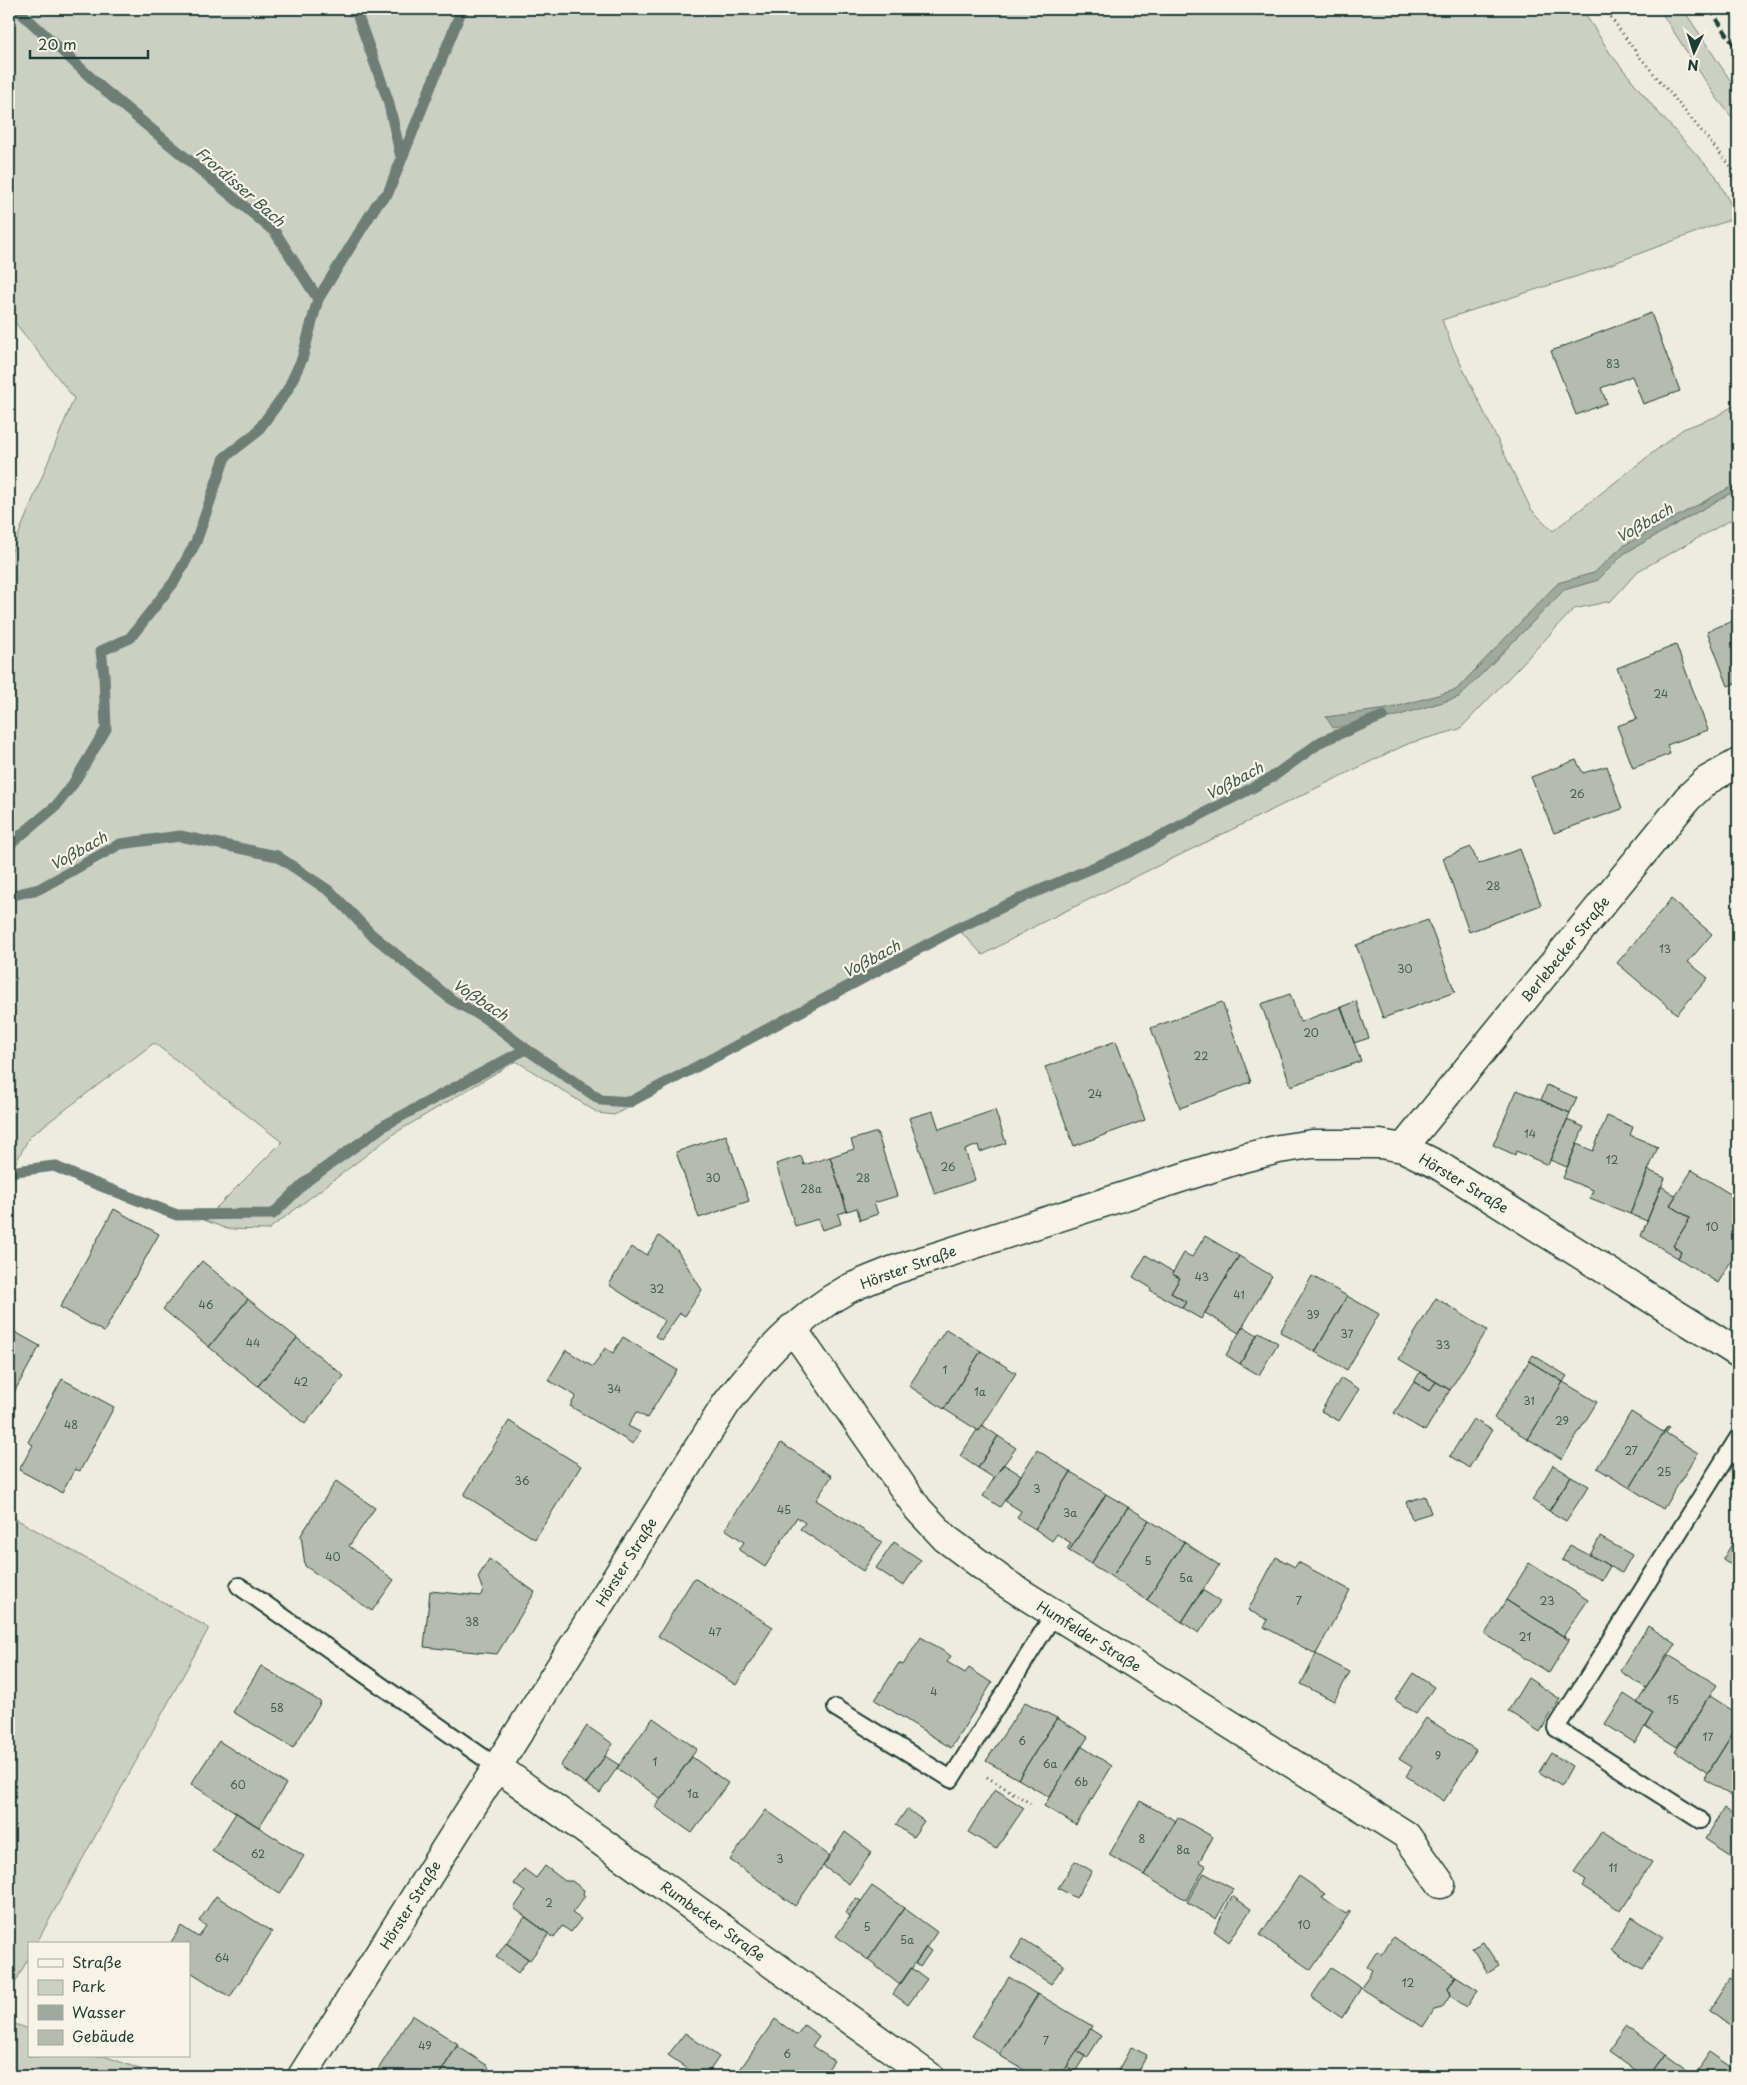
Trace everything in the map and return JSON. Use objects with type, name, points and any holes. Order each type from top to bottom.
[{"type":"street","name":"Berlebecker Straße","points":[[1403,1148],[1688,798],[1706,780],[1738,763]]},
{"type":"street","name":"Hörster Straße","points":[[302,2076],[726,1404],[757,1365],[792,1328],[815,1310],[849,1289],[894,1270],[1243,1158],[1279,1149],[1312,1144],[1380,1144],[1403,1148],[1438,1165],[1738,1353]]},
{"type":"street","name":"Humfelder Straße","points":[[792,1328],[918,1509],[945,1538],[972,1560],[1054,1614],[1406,1835],[1441,1884]]},
{"type":"street","name":"Rumbecker Straße","points":[[497,1766],[929,2076]]},
{"type":"lane","points":[[1700,1820],[1556,1728],[1738,1438]]},
{"type":"lane","points":[[240,1586],[497,1766]]},
{"type":"lane","points":[[836,1708],[951,1779],[1054,1614]]},
{"type":"path","points":[[1605,9],[1635,50],[1738,175]]},
{"type":"path","points":[[962,1762],[1033,1805]]},
{"type":"green space","points":[[9,9],[1582,9],[1610,53],[1656,110],[1716,176],[1737,217],[1590,272],[1442,320],[1452,346],[1531,509],[1553,531],[1683,429],[1715,417],[1738,403],[1738,483],[1623,546],[1594,573],[1558,583],[1456,690],[1388,709],[1326,717],[1333,727],[1393,717],[1459,697],[1564,590],[1598,580],[1625,553],[1738,489],[1738,516],[1638,571],[1611,601],[1574,609],[1460,729],[1410,743],[1386,754],[1037,925],[983,955],[955,926],[849,987],[614,1115],[598,1113],[516,1061],[395,1133],[268,1230],[227,1229],[204,1220],[282,1142],[154,1043],[30,1136],[9,1175],[9,558],[74,398],[9,315]]},
{"type":"green space","points":[[1659,9],[1683,9],[1738,92],[1738,125],[1716,97]]},
{"type":"green space","points":[[9,1515],[209,1628],[37,1942],[28,1942],[28,1959],[9,1994]]},
{"type":"green space","points":[[9,2022],[28,2029],[28,2058],[110,2058],[159,2076],[9,2076]]},
{"type":"water","points":[[1738,483],[1738,489],[1625,553],[1598,580],[1564,590],[1459,697],[1393,717],[1333,728],[1326,717],[1388,709],[1456,690],[1558,583],[1594,573],[1623,546]]},
{"type":"building","points":[[1651,313],[1680,391],[1643,404],[1632,376],[1601,388],[1607,403],[1576,415],[1551,351]]},
{"type":"building","points":[[1738,619],[1738,682],[1728,686],[1707,631]]},
{"type":"building","points":[[1676,645],[1708,730],[1667,745],[1670,754],[1633,768],[1617,726],[1637,719],[1617,668]]},
{"type":"building","points":[[1576,760],[1583,773],[1607,766],[1622,809],[1554,833],[1531,777]]},
{"type":"building","points":[[1471,847],[1478,864],[1520,849],[1541,905],[1469,932],[1443,858]]},
{"type":"building","points":[[1671,899],[1712,934],[1688,962],[1708,978],[1677,1014],[1617,963]]},
{"type":"building","points":[[1428,920],[1455,992],[1383,1018],[1356,945]]},
{"type":"building","points":[[1290,994],[1300,1022],[1341,1007],[1361,1061],[1291,1086],[1261,1004]]},
{"type":"building","points":[[1356,1001],[1369,1038],[1354,1043],[1341,1007]]},
{"type":"building","points":[[1222,1002],[1251,1082],[1180,1108],[1151,1028]]},
{"type":"building","points":[[1116,1041],[1145,1120],[1074,1146],[1045,1067]]},
{"type":"building","points":[[1547,1085],[1577,1098],[1570,1113],[1541,1100]]},
{"type":"building","points":[[1517,1090],[1570,1113],[1548,1165],[1516,1151],[1515,1155],[1493,1145]]},
{"type":"building","points":[[995,1110],[1006,1143],[980,1152],[978,1145],[965,1150],[975,1180],[935,1194],[909,1118],[933,1111],[939,1129]]},
{"type":"building","points":[[1607,1116],[1633,1127],[1630,1135],[1658,1147],[1630,1214],[1590,1198],[1593,1190],[1563,1178],[1577,1144],[1593,1151]]},
{"type":"building","points":[[1567,1120],[1584,1127],[1567,1167],[1550,1160]]},
{"type":"building","points":[[877,1132],[897,1196],[874,1203],[878,1214],[860,1220],[857,1208],[847,1211],[830,1157],[854,1149],[851,1140]]},
{"type":"building","points":[[726,1135],[749,1201],[699,1218],[676,1152]]},
{"type":"building","points":[[801,1156],[804,1165],[830,1157],[847,1211],[838,1214],[841,1224],[822,1230],[818,1219],[795,1226],[776,1164]]},
{"type":"building","points":[[1648,1170],[1665,1178],[1647,1221],[1630,1214]]},
{"type":"building","points":[[1692,1170],[1738,1199],[1738,1235],[1736,1238],[1738,1239],[1738,1249],[1718,1283],[1678,1258],[1681,1252],[1673,1246],[1690,1218],[1670,1205]]},
{"type":"building","points":[[1661,1186],[1676,1196],[1670,1205],[1690,1218],[1673,1246],[1681,1252],[1678,1258],[1641,1236]]},
{"type":"building","points":[[114,1209],[159,1234],[104,1332],[60,1307]]},
{"type":"building","points":[[659,1236],[677,1250],[702,1290],[685,1316],[680,1313],[661,1340],[655,1336],[665,1321],[609,1285],[631,1247],[647,1255]]},
{"type":"building","points":[[1205,1236],[1239,1256],[1201,1319],[1182,1308],[1186,1302],[1171,1293],[1180,1278],[1172,1274],[1184,1253],[1192,1257]]},
{"type":"building","points":[[1146,1255],[1180,1278],[1171,1293],[1186,1302],[1182,1308],[1150,1290],[1151,1288],[1133,1277]]},
{"type":"building","points":[[1239,1256],[1272,1276],[1239,1333],[1205,1313]]},
{"type":"building","points":[[202,1261],[248,1299],[209,1347],[163,1309]]},
{"type":"building","points":[[1312,1276],[1347,1296],[1315,1352],[1280,1332]]},
{"type":"building","points":[[1347,1296],[1379,1314],[1347,1370],[1315,1352]]},
{"type":"building","points":[[1436,1298],[1487,1330],[1450,1390],[1399,1359]]},
{"type":"building","points":[[248,1299],[297,1338],[258,1386],[209,1347]]},
{"type":"building","points":[[1243,1326],[1257,1335],[1240,1364],[1226,1355]]},
{"type":"building","points":[[946,1329],[981,1351],[944,1409],[909,1386]]},
{"type":"building","points":[[15,1332],[40,1346],[9,1401],[9,1344]]},
{"type":"building","points":[[1259,1332],[1278,1343],[1259,1375],[1240,1364]]},
{"type":"building","points":[[623,1337],[677,1370],[647,1418],[636,1412],[628,1426],[640,1432],[633,1444],[570,1406],[576,1396],[548,1380],[566,1350],[593,1367],[605,1348],[613,1353]]},
{"type":"building","points":[[297,1338],[344,1376],[305,1424],[258,1386]]},
{"type":"building","points":[[981,1351],[1016,1373],[979,1431],[944,1409]]},
{"type":"building","points":[[1533,1355],[1567,1376],[1563,1382],[1529,1361]]},
{"type":"building","points":[[1529,1361],[1563,1382],[1528,1439],[1494,1418]]},
{"type":"building","points":[[1420,1372],[1436,1382],[1429,1391],[1414,1382]]},
{"type":"building","points":[[1341,1378],[1359,1389],[1339,1421],[1321,1411]]},
{"type":"building","points":[[62,1379],[114,1407],[80,1471],[75,1469],[62,1493],[19,1470],[33,1445],[28,1442]]},
{"type":"building","points":[[1414,1382],[1429,1391],[1436,1382],[1450,1390],[1425,1431],[1394,1413]]},
{"type":"building","points":[[1563,1382],[1597,1402],[1562,1459],[1528,1439]]},
{"type":"building","points":[[1631,1412],[1663,1432],[1668,1426],[1630,1488],[1597,1468]]},
{"type":"building","points":[[1473,1419],[1492,1430],[1469,1468],[1450,1456]]},
{"type":"building","points":[[509,1421],[581,1466],[535,1539],[464,1495]]},
{"type":"building","points":[[982,1425],[998,1436],[978,1468],[960,1456]]},
{"type":"building","points":[[1668,1426],[1670,1427],[1666,1433],[1698,1453],[1663,1509],[1630,1488]]},
{"type":"building","points":[[998,1436],[1016,1448],[994,1478],[978,1468]]},
{"type":"building","points":[[781,1443],[832,1476],[816,1500],[882,1542],[863,1571],[800,1529],[805,1523],[797,1517],[765,1567],[739,1550],[744,1542],[725,1529]]},
{"type":"building","points":[[1037,1450],[1071,1472],[1035,1529],[1017,1518],[1021,1511],[1005,1501]]},
{"type":"building","points":[[1003,1464],[1021,1475],[1000,1507],[983,1496]]},
{"type":"building","points":[[1553,1465],[1571,1476],[1549,1511],[1532,1500]]},
{"type":"building","points":[[1071,1472],[1106,1494],[1069,1551],[1067,1549],[1071,1543],[1057,1534],[1052,1541],[1035,1529]]},
{"type":"building","points":[[1571,1476],[1589,1486],[1566,1521],[1549,1511]]},
{"type":"building","points":[[336,1481],[375,1508],[349,1546],[394,1580],[372,1611],[305,1566],[301,1535]]},
{"type":"building","points":[[1106,1494],[1128,1507],[1091,1564],[1069,1551]]},
{"type":"building","points":[[1425,1496],[1431,1513],[1412,1519],[1406,1502]]},
{"type":"building","points":[[1128,1507],[1149,1520],[1112,1577],[1091,1564]]},
{"type":"building","points":[[1149,1520],[1184,1542],[1147,1600],[1112,1577]]},
{"type":"building","points":[[1738,1534],[1738,1569],[1723,1559]]},
{"type":"building","points":[[1600,1537],[1632,1555],[1622,1573],[1590,1555]]},
{"type":"building","points":[[894,1542],[921,1560],[903,1586],[876,1568]]},
{"type":"building","points":[[1184,1542],[1219,1565],[1182,1622],[1147,1600]]},
{"type":"building","points":[[1570,1545],[1610,1566],[1602,1580],[1562,1560]]},
{"type":"building","points":[[1276,1557],[1295,1567],[1298,1562],[1350,1590],[1316,1654],[1264,1627],[1268,1620],[1248,1610]]},
{"type":"building","points":[[489,1559],[535,1592],[497,1654],[424,1647],[430,1591],[480,1596],[483,1591],[478,1577]]},
{"type":"building","points":[[1529,1563],[1588,1600],[1564,1635],[1565,1637],[1506,1600]]},
{"type":"building","points":[[694,1578],[773,1627],[736,1685],[658,1636]]},
{"type":"building","points":[[1202,1590],[1220,1601],[1199,1633],[1182,1622]]},
{"type":"building","points":[[1506,1600],[1569,1640],[1549,1673],[1485,1634]]},
{"type":"building","points":[[1738,1612],[1738,1631],[1730,1626]]},
{"type":"building","points":[[1648,1626],[1676,1644],[1646,1688],[1620,1671]]},
{"type":"building","points":[[921,1637],[951,1656],[947,1662],[965,1673],[969,1668],[992,1683],[951,1748],[875,1700],[899,1663],[903,1665]]},
{"type":"building","points":[[1316,1654],[1350,1672],[1334,1701],[1301,1684]]},
{"type":"building","points":[[1667,1654],[1717,1685],[1677,1747],[1645,1727],[1653,1713],[1637,1703]]},
{"type":"building","points":[[261,1666],[321,1702],[293,1748],[233,1712]]},
{"type":"building","points":[[1413,1673],[1434,1687],[1416,1714],[1395,1700]]},
{"type":"building","points":[[1528,1678],[1560,1699],[1540,1732],[1508,1711]]},
{"type":"building","points":[[1624,1694],[1653,1713],[1635,1743],[1605,1724]]},
{"type":"building","points":[[1710,1696],[1738,1714],[1738,1725],[1708,1773],[1675,1752]]},
{"type":"building","points":[[1025,1702],[1057,1718],[1018,1779],[986,1761]]},
{"type":"building","points":[[653,1718],[697,1749],[661,1799],[617,1768]]},
{"type":"building","points":[[1057,1718],[1088,1737],[1049,1797],[1018,1779]]},
{"type":"building","points":[[1426,1718],[1476,1750],[1444,1801],[1406,1776],[1412,1767],[1399,1759]]},
{"type":"building","points":[[1738,1725],[1738,1800],[1704,1779]]},
{"type":"building","points":[[587,1726],[613,1744],[586,1784],[560,1766]]},
{"type":"building","points":[[219,1741],[286,1784],[259,1827],[191,1784]]},
{"type":"building","points":[[1081,1746],[1112,1766],[1076,1825],[1044,1806]]},
{"type":"building","points":[[1551,1753],[1572,1766],[1561,1786],[1539,1772]]},
{"type":"building","points":[[605,1756],[619,1765],[600,1793],[586,1784]]},
{"type":"building","points":[[692,1757],[728,1783],[692,1833],[655,1807]]},
{"type":"building","points":[[995,1789],[1024,1808],[996,1849],[968,1832]]},
{"type":"building","points":[[1140,1801],[1176,1821],[1144,1875],[1109,1855]]},
{"type":"building","points":[[1724,1808],[1738,1818],[1738,1850],[1733,1857],[1705,1839]]},
{"type":"building","points":[[907,1809],[924,1821],[913,1837],[896,1825]]},
{"type":"building","points":[[766,1810],[830,1856],[795,1906],[730,1860]]},
{"type":"building","points":[[236,1813],[304,1856],[280,1894],[212,1851]]},
{"type":"building","points":[[1178,1817],[1213,1837],[1199,1862],[1206,1866],[1186,1900],[1144,1875]]},
{"type":"building","points":[[1602,1831],[1652,1862],[1621,1911],[1582,1886],[1586,1880],[1574,1872]]},
{"type":"building","points":[[845,1832],[872,1852],[849,1884],[823,1866]]},
{"type":"building","points":[[1075,1861],[1092,1871],[1076,1898],[1058,1888]]},
{"type":"building","points":[[545,1866],[565,1881],[572,1881],[584,1890],[583,1894],[585,1896],[572,1913],[581,1919],[571,1932],[562,1926],[554,1938],[514,1908],[525,1892],[514,1884],[524,1869],[536,1878]]},
{"type":"building","points":[[1204,1873],[1233,1889],[1216,1919],[1187,1902]]},
{"type":"building","points":[[1299,1876],[1325,1894],[1322,1898],[1346,1914],[1351,1911],[1311,1970],[1260,1935]]},
{"type":"building","points":[[872,1886],[904,1908],[868,1960],[836,1936]]},
{"type":"building","points":[[216,1896],[272,1932],[230,1997],[190,1972],[190,1942],[171,1942],[181,1926],[198,1937],[206,1926],[199,1921]]},
{"type":"building","points":[[1232,1896],[1251,1909],[1229,1942],[1214,1931]]},
{"type":"building","points":[[856,1898],[861,1901],[850,1916],[845,1913]]},
{"type":"building","points":[[904,1908],[937,1932],[900,1985],[868,1960]]},
{"type":"building","points":[[525,1917],[549,1934],[530,1960],[506,1943]]},
{"type":"building","points":[[1632,1917],[1663,1937],[1642,1969],[1611,1949]]},
{"type":"building","points":[[1393,1937],[1456,1976],[1448,1988],[1450,1996],[1442,2008],[1434,2010],[1423,2027],[1361,1988],[1372,1970],[1367,1967],[1377,1951],[1382,1955]]},
{"type":"building","points":[[1023,1939],[1064,1965],[1051,1984],[1011,1958]]},
{"type":"building","points":[[1483,1942],[1499,1966],[1488,1973],[1472,1948]]},
{"type":"building","points":[[506,1943],[528,1959],[518,1973],[496,1957]]},
{"type":"building","points":[[926,1947],[931,1951],[920,1967],[915,1963]]},
{"type":"building","points":[[911,1968],[927,1979],[908,2005],[893,1994]]},
{"type":"building","points":[[1331,1968],[1361,1988],[1342,2018],[1311,1997]]},
{"type":"building","points":[[1456,1976],[1478,1990],[1467,2007],[1450,1996],[1448,1988]]},
{"type":"building","points":[[1009,1977],[1038,1995],[1000,2054],[972,2036]]},
{"type":"building","points":[[1729,1979],[1738,1985],[1738,2030],[1708,2011]]},
{"type":"building","points":[[1038,1994],[1092,2026],[1061,2076],[1034,2076],[999,2055]]},
{"type":"building","points":[[412,2015],[458,2044],[440,2076],[374,2076]]},
{"type":"building","points":[[775,2019],[797,2035],[804,2025],[819,2036],[812,2046],[834,2061],[823,2076],[745,2076],[739,2071]]},
{"type":"building","points":[[1626,2026],[1665,2054],[1649,2076],[1643,2076],[1608,2051]]},
{"type":"building","points":[[1090,2029],[1101,2036],[1087,2058],[1077,2051]]},
{"type":"building","points":[[685,2033],[719,2057],[706,2076],[698,2076],[668,2055]]},
{"type":"building","points":[[457,2046],[488,2066],[489,2072],[486,2076],[439,2075]]},
{"type":"building","points":[[1131,2047],[1147,2055],[1136,2076],[1115,2076]]},
{"type":"building","points":[[1077,2051],[1085,2056],[1075,2072],[1067,2067]]},
{"type":"building","points":[[1710,2052],[1733,2068],[1727,2076],[1694,2075]]},
{"type":"building","points":[[1665,2054],[1694,2075],[1696,2076],[1649,2076]]},
{"type":"waterway","name":"Frordisser Bach","points":[[9,845],[56,806],[73,784],[106,729],[104,674],[101,651],[130,638],[174,582],[196,542],[225,457],[256,433],[287,391],[302,359],[318,299],[275,232],[103,89],[17,9]]},
{"type":"waterway","points":[[350,9],[357,14],[388,100],[401,157]]},
{"type":"waterway","points":[[318,299],[377,204],[388,193],[462,9]]},
{"type":"waterway","name":"Voßbach","points":[[9,896],[39,889],[120,844],[180,836],[277,856],[331,892],[371,934],[452,1000],[485,1018],[526,1049],[601,1100],[630,1102],[958,928],[1024,897],[1132,851],[1271,778],[1322,741],[1383,716]]},
{"type":"waterway","points":[[9,1172],[54,1166],[177,1215],[273,1214],[308,1180],[385,1125],[526,1049]]},
{"type":"railway","points":[[1710,9],[1738,51]]}]
